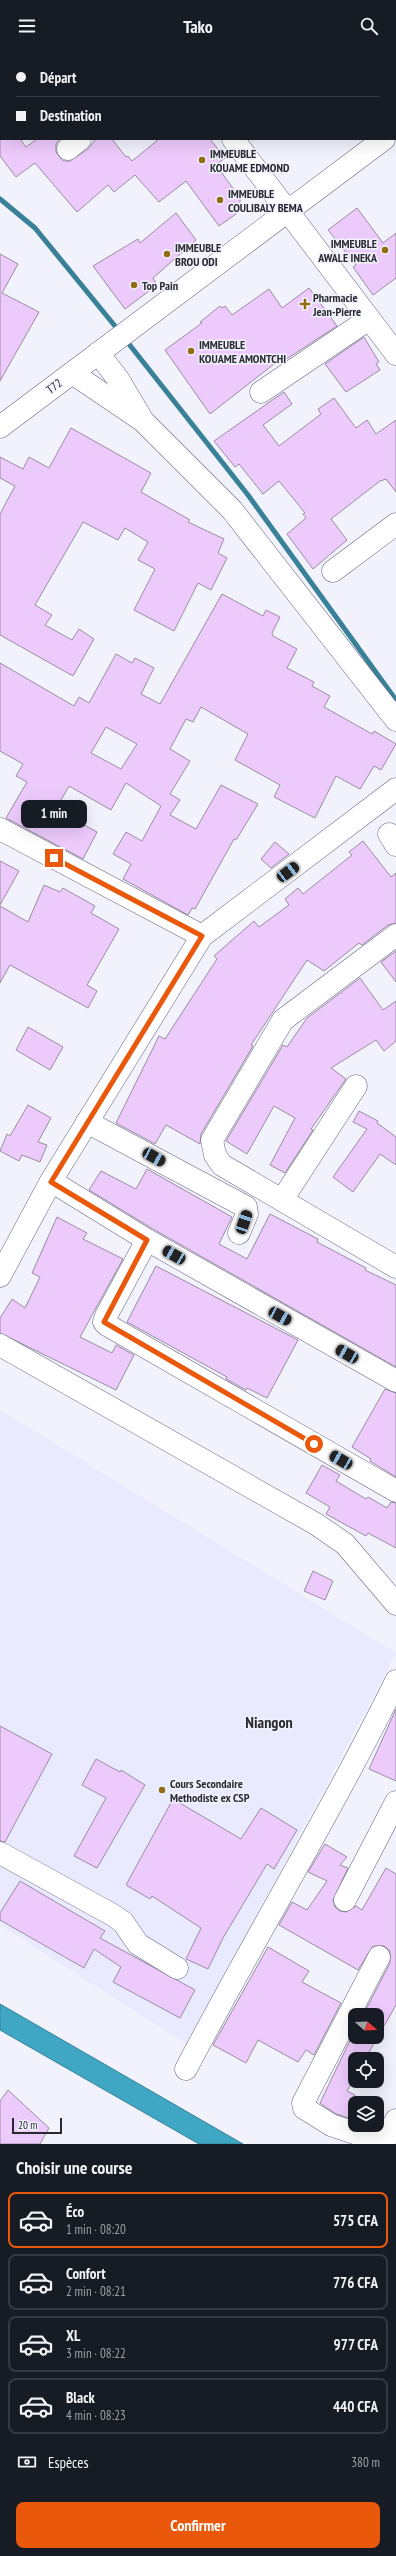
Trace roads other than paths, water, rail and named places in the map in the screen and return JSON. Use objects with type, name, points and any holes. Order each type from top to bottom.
[{"type":"street","points":[[234,140],[396,354]]},
{"type":"street","name":"T72","points":[[0,427],[383,140]]},
{"type":"street","points":[[260,392],[369,319]]},
{"type":"street","points":[[103,349],[118,379],[143,421]]},
{"type":"street","points":[[72,373],[143,421],[232,510],[396,720]]},
{"type":"street","points":[[333,571],[396,524]]},
{"type":"street","points":[[0,1276],[51,1182],[202,936],[396,789]]},
{"type":"street","points":[[0,829],[202,936]]},
{"type":"street","points":[[396,935],[283,1020],[212,1140],[215,1155],[222,1165],[396,1267]]},
{"type":"street","points":[[282,1200],[356,1086]]},
{"type":"street","points":[[87,1122],[246,1208],[247,1214],[240,1233]]},
{"type":"street","points":[[51,1182],[147,1240],[396,1381]]},
{"type":"street","points":[[147,1240],[104,1322],[396,1491]]},
{"type":"street","points":[[0,1345],[316,1524],[345,1544],[396,1604]]},
{"type":"street","points":[[186,2070],[240,1966],[367,1738],[396,1681]]},
{"type":"street","points":[[345,1900],[396,1802]]},
{"type":"street","points":[[0,1853],[111,1914],[123,1922],[138,1944],[177,1968]]},
{"type":"street","points":[[379,1956],[344,2021],[303,2104],[304,2108],[331,2125],[378,2141],[387,2137],[396,2120]]},
{"type":"water","points":[[0,2004],[243,2144],[199,2144],[0,2030]]},
{"type":"waterway","points":[[0,199],[35,228],[119,331]]},
{"type":"waterway","points":[[125,339],[248,495],[396,700]]},
{"type":"place","name":"IMMEUBLE KOUAME EDMOND","points":[[202,160]]},
{"type":"place","name":"IMMEUBLE COULIBALY BEMA","points":[[220,200]]},
{"type":"place","name":"IMMEUBLE AWALE INEKA","points":[[385,250]]},
{"type":"place","name":"IMMEUBLE BROU ODI","points":[[167,254]]},
{"type":"place","name":"Top Pain","points":[[134,285]]},
{"type":"place","name":"Pharmacie Jean-Pierre","points":[[305,304]]},
{"type":"place","name":"IMMEUBLE KOUAME AMONTCHI","points":[[191,351]]},
{"type":"place","name":"Cours Secondaire Methodiste ex CSP","points":[[162,1790]]},
{"type":"district","name":"Niangon","points":[[269,1722]]}]
